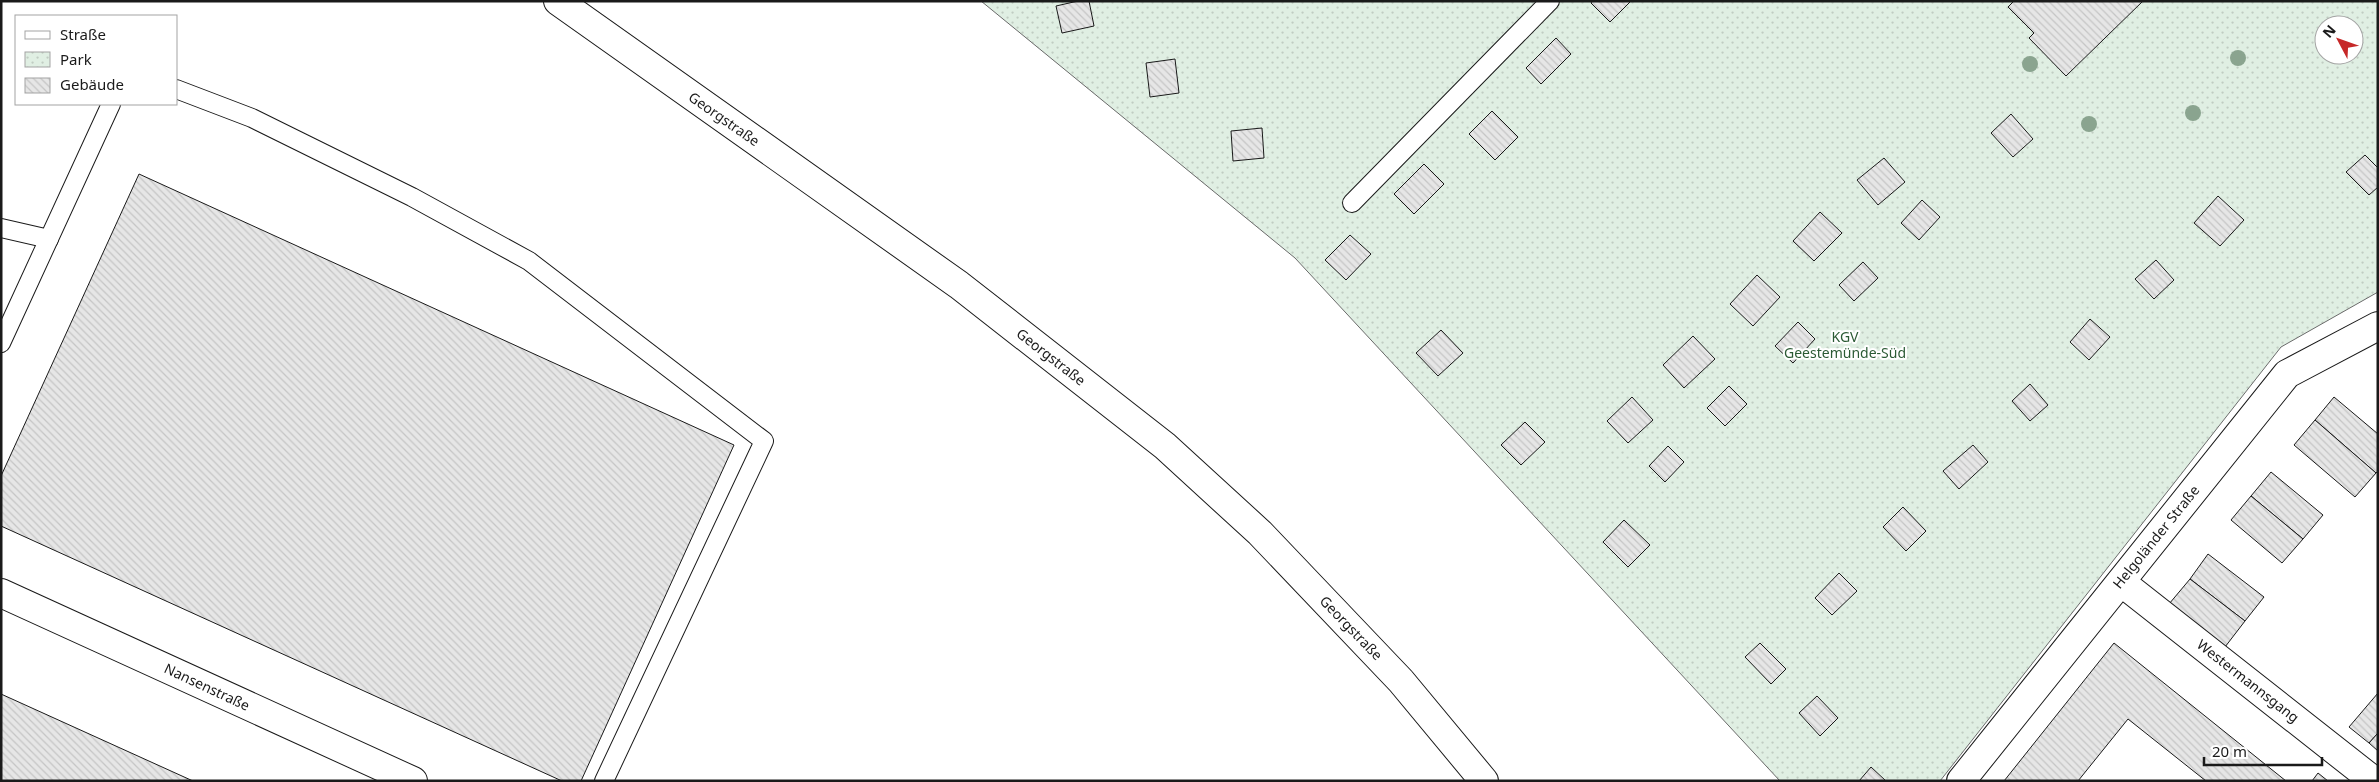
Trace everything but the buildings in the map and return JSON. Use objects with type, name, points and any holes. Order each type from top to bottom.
[{"type":"street","name":"Georgstraße","points":[[558,1],[959,285],[1165,446],[1260,533],[1401,681],[1484,781]]},
{"type":"street","name":"Helgoländer Straße","points":[[1961,781],[2287,374],[2378,326]]},
{"type":"street","name":"Westermannsgang","points":[[2121,582],[2374,781]]},
{"type":"street","name":"Nansenstraße","points":[[1,593],[413,781]]},
{"type":"lane","points":[[1352,203],[1550,1]]},
{"type":"lane","points":[[178,90],[252,118],[412,196],[529,262],[764,441],[604,781]]},
{"type":"lane","points":[[1,344],[111,105]]},
{"type":"lane","points":[[1,228],[49,239]]},
{"type":"green space","name":"KGV Geestemünde-Süd","points":[[981,1],[2378,1],[2378,292],[2281,347],[1940,781],[1780,781],[1295,258]]}]
